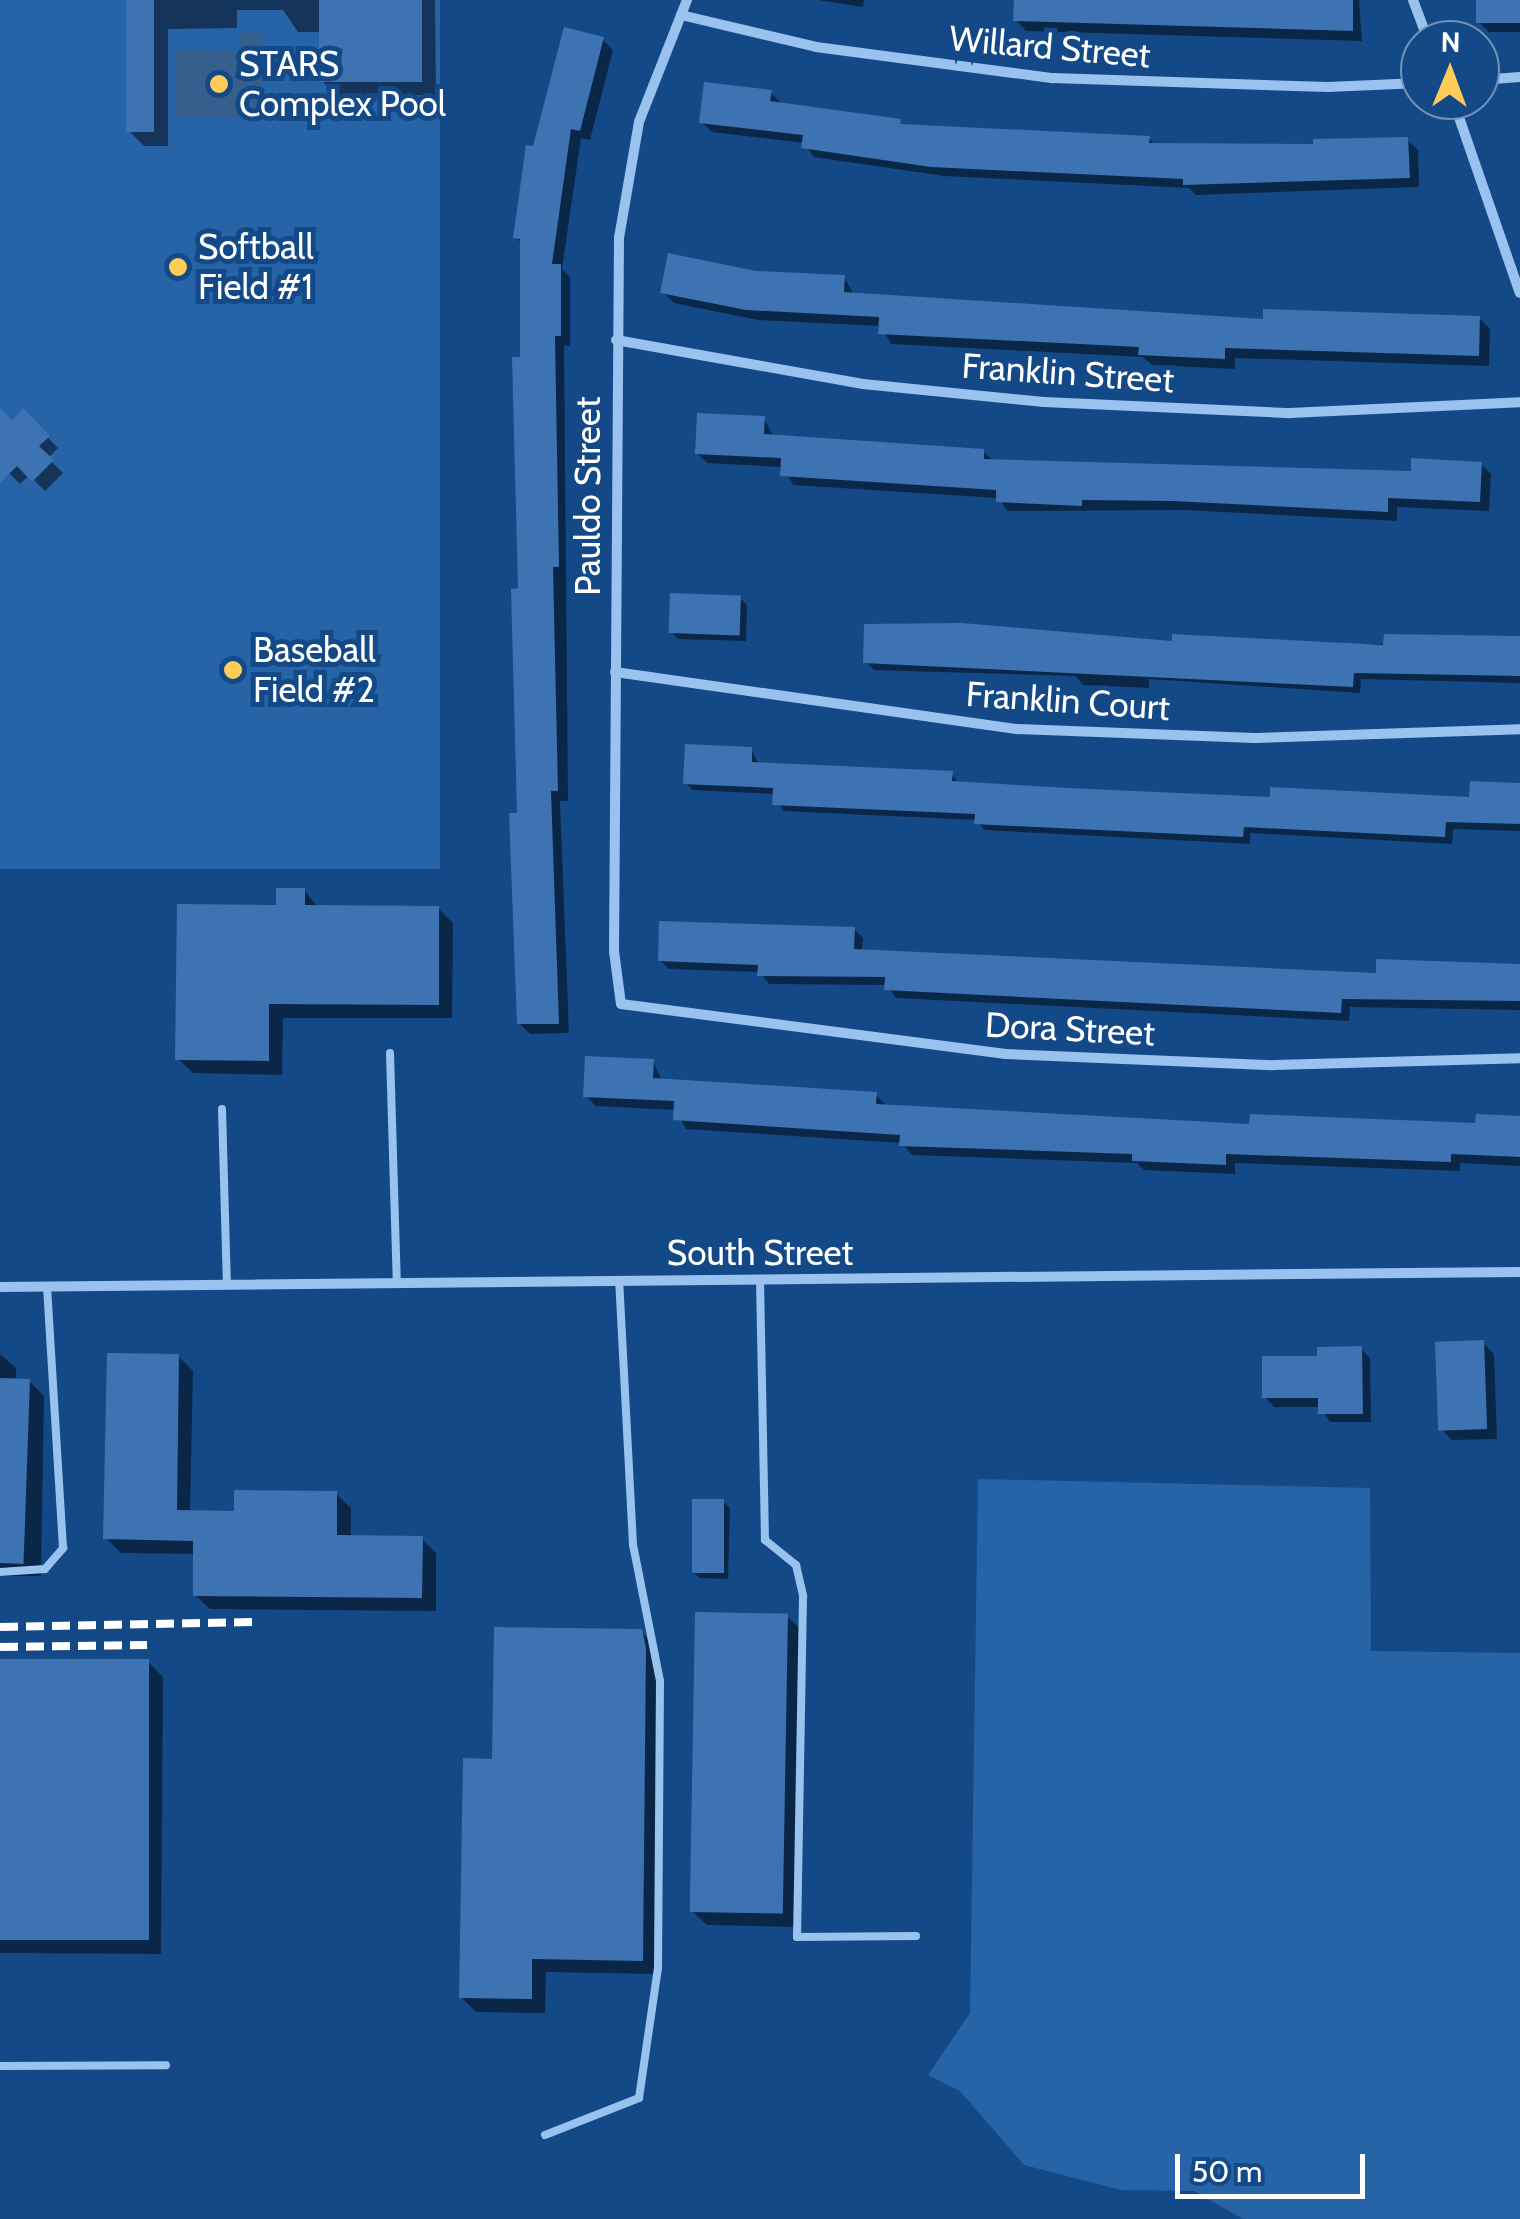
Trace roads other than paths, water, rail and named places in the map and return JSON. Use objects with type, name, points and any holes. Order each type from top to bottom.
[{"type":"street","name":"Pauldo Street","points":[[621,1004],[614,951],[616,340],[623,199],[654,73],[687,0]]},
{"type":"street","name":"Willard Street","points":[[681,15],[816,47],[1054,78],[1328,88],[1400,84]]},
{"type":"street","points":[[1459,120],[1520,293]]},
{"type":"street","name":"Franklin Street","points":[[616,340],[862,384],[1044,402],[1290,412],[1520,402]]},
{"type":"street","name":"Franklin Court","points":[[615,672],[1018,729],[1255,738],[1520,728]]},
{"type":"street","name":"Dora Street","points":[[621,1004],[1006,1054],[1274,1064],[1520,1058]]},
{"type":"street","name":"South Street","points":[[0,1288],[1520,1272]]},
{"type":"lane","points":[[390,1053],[396,1283]]},
{"type":"lane","points":[[222,1108],[227,1284]]},
{"type":"lane","points":[[760,1280],[765,1540],[796,1565],[804,1596],[797,1938],[916,1936]]},
{"type":"lane","points":[[544,2135],[638,2098],[658,1968],[660,1680],[633,1545],[618,1281]]},
{"type":"lane","points":[[0,1572],[45,1569],[63,1548],[47,1287]]},
{"type":"lane","points":[[0,2066],[166,2064]]},
{"type":"railway","points":[[0,1627],[254,1622]]},
{"type":"railway","points":[[0,1647],[147,1645]]},
{"type":"place","name":"STARS Complex Pool","points":[[219,84]]},
{"type":"place","name":"Softball Field #1","points":[[178,267]]},
{"type":"place","name":"Baseball Field #2","points":[[233,670]]}]
